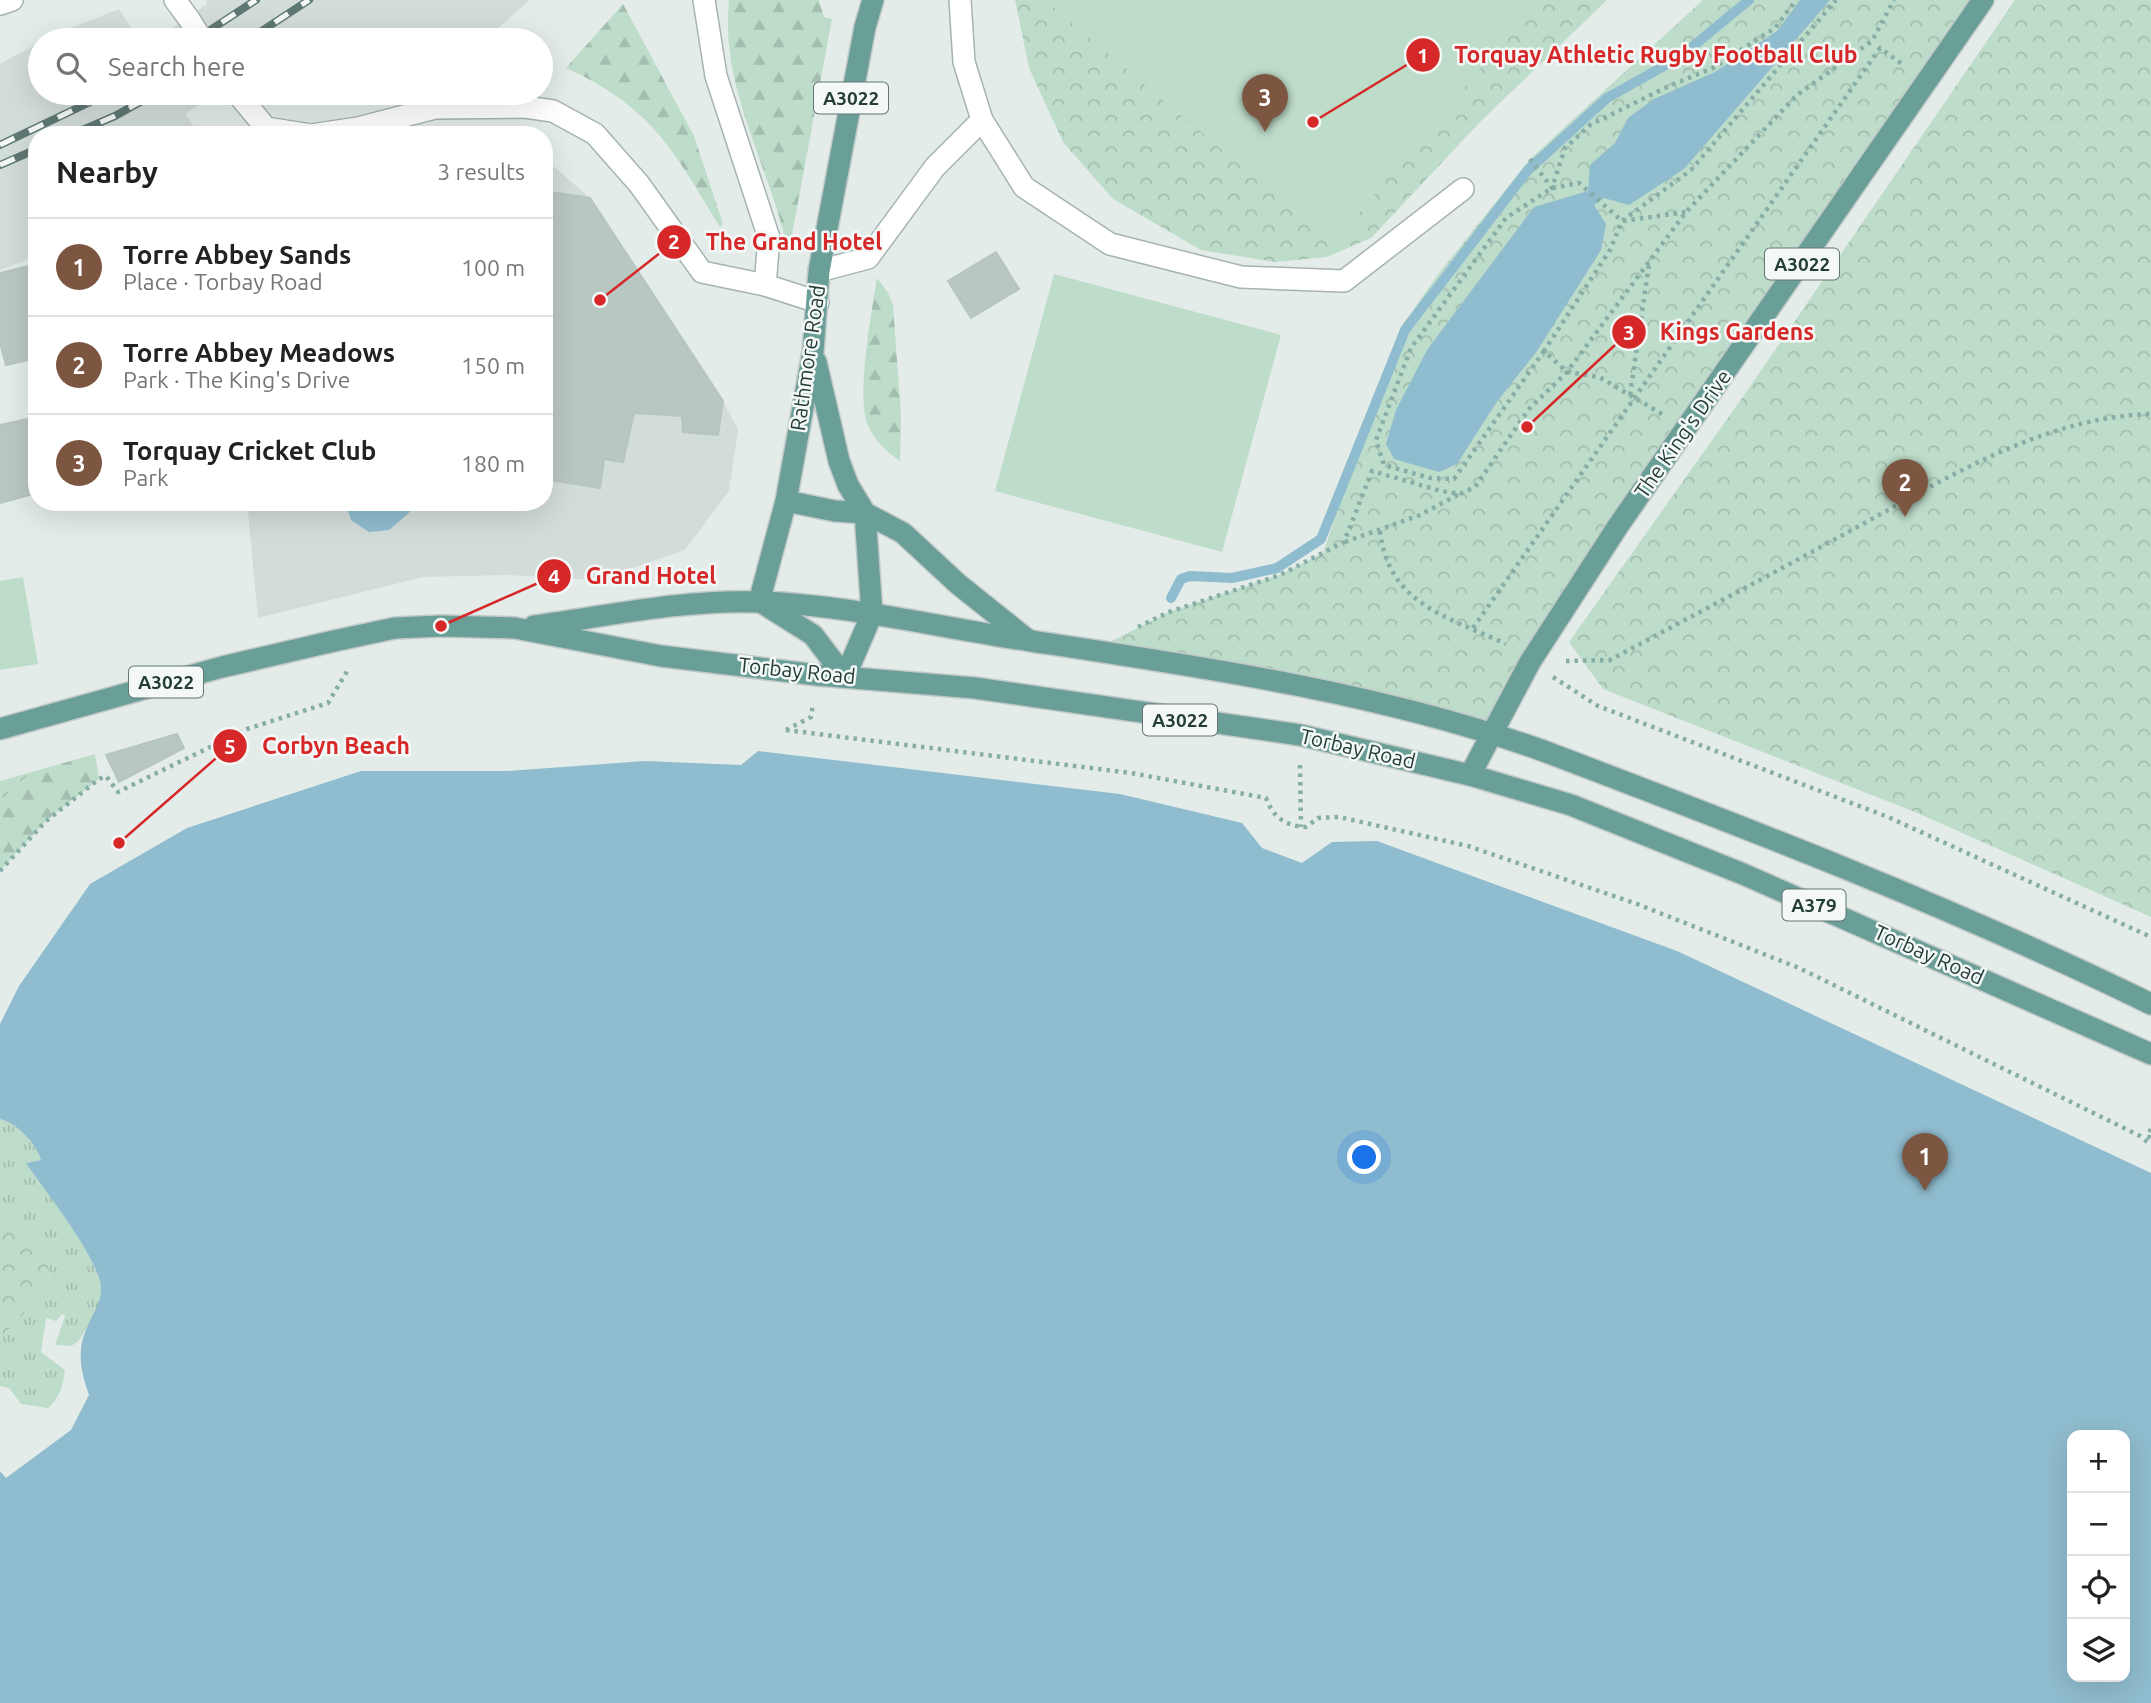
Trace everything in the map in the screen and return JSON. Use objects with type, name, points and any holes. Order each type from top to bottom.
[{"type":"main road","name":"Rathmore Road","points":[[759,602],[786,501],[813,352],[819,271],[865,27],[873,0]]},
{"type":"main road","name":"The King's Drive","points":[[1470,775],[1530,662],[1618,526],[1983,0]]},
{"type":"main road","name":"A3022","points":[[813,352],[839,461],[848,485],[865,513],[872,614],[845,677]]},
{"type":"main road","points":[[786,501],[835,511],[865,513],[903,533],[958,584],[1029,641]]},
{"type":"main road","points":[[759,602],[813,635],[845,677]]},
{"type":"main road","name":"Torbay Road","points":[[0,729],[222,667],[395,628],[515,628],[690,605],[759,602],[872,614],[1261,677],[1491,732],[1867,876],[2077,968],[2151,1004]]},
{"type":"main road","name":"Torbay Road","points":[[515,628],[662,656],[845,677],[975,688],[1300,735],[1470,775],[1571,805],[1730,869],[2151,1054]]},
{"type":"street","points":[[0,4],[12,0]]},
{"type":"street","points":[[175,0],[195,28]]},
{"type":"street","points":[[704,0],[716,76],[769,238],[765,285]]},
{"type":"street","points":[[960,0],[964,62],[982,120],[1024,187],[1110,244],[1241,277],[1344,281],[1463,190]]},
{"type":"street","points":[[247,105],[264,126]]},
{"type":"street","points":[[366,126],[435,108],[525,107],[553,111],[594,134],[639,184],[702,272],[765,285],[818,302]]},
{"type":"street","points":[[819,271],[868,258],[935,167],[982,120]]},
{"type":"path","points":[[1552,188],[1565,148],[1590,125],[1669,86],[1713,68],[1775,28],[1796,0]]},
{"type":"path","points":[[1686,212],[1622,221],[1579,183],[1552,188],[1506,218],[1411,348],[1376,440],[1384,465],[1430,478],[1454,479],[1544,351],[1610,250],[1622,221],[1690,170],[1836,0]]},
{"type":"path","points":[[1094,650],[1169,612],[1279,575],[1344,542],[1380,531],[1475,487],[1529,409],[1567,372],[1686,212],[1797,95],[1836,70],[1872,41],[1894,0]]},
{"type":"path","points":[[1872,41],[1902,64]]},
{"type":"path","points":[[1473,628],[1880,48]]},
{"type":"path","points":[[1531,160],[1552,188]]},
{"type":"path","points":[[1630,395],[1649,260]]},
{"type":"path","points":[[1544,351],[1567,372],[1599,377],[1663,414]]},
{"type":"path","points":[[1530,662],[1610,660],[1943,481],[2051,430],[2126,415],[2151,414]]},
{"type":"path","points":[[1344,542],[1372,471],[1460,494]]},
{"type":"path","points":[[1380,531],[1383,555],[1395,579],[1416,601],[1512,647]]},
{"type":"path","points":[[1,867],[45,822],[99,779],[106,776],[118,792],[247,729],[328,703],[369,634]]},
{"type":"path","points":[[1530,662],[1598,706],[1888,817],[2151,937]]},
{"type":"path","points":[[786,730],[1131,774],[1266,798],[1272,814],[1293,826],[1306,827],[1318,818],[1339,817],[1455,843],[1637,904],[1799,968],[2043,1086],[2140,1136],[2151,1145]]},
{"type":"path","points":[[1300,735],[1301,827]]},
{"type":"path","points":[[2151,1129],[2147,1136],[2151,1138]]},
{"type":"shaded area","points":[[206,0],[530,0],[498,28],[172,28],[207,4]]},
{"type":"shaded area","points":[[119,9],[131,28],[71,28]]},
{"type":"shaded area","points":[[28,49],[28,105],[198,105],[185,114],[194,126],[28,126],[28,259],[0,270],[0,64]]},
{"type":"shaded area","points":[[553,166],[590,198],[723,401],[738,429],[729,491],[685,550],[597,580],[507,575],[423,577],[258,618],[248,511],[553,511]]},
{"type":"green space","points":[[729,0],[819,0],[824,17],[832,19],[791,240],[784,234],[737,90],[728,30]]},
{"type":"green space","points":[[1015,0],[1607,0],[1480,122],[1371,238],[1327,257],[1275,262],[1201,250],[1113,199],[1063,142],[1029,68]]},
{"type":"green space","points":[[1045,0],[1538,0],[1333,244]]},
{"type":"green space","points":[[1703,0],[1983,0],[1491,732],[1094,650],[1169,612],[1279,575],[1323,553],[1401,327],[1436,277],[1530,159]]},
{"type":"green space","points":[[2015,0],[2151,0],[2151,917],[1915,812],[1603,689],[1569,642],[1747,391]]},
{"type":"green space","points":[[623,4],[694,136],[723,224],[720,227],[658,133],[620,98],[566,68]]},
{"type":"green space","points":[[1054,274],[1281,335],[1222,552],[995,491]]},
{"type":"green space","points":[[877,278],[893,305],[901,415],[900,461],[884,449],[871,432],[864,405],[866,350]]},
{"type":"green space","points":[[23,577],[38,664],[0,670],[0,581]]},
{"type":"green space","points":[[95,754],[99,779],[45,822],[0,871],[0,801],[32,772]]},
{"type":"green space","points":[[32,772],[0,801],[0,781]]},
{"type":"green space","points":[[0,1119],[20,1129],[35,1147],[41,1160],[27,1163],[81,1243],[98,1275],[101,1288],[93,1316],[78,1342],[71,1346],[55,1345],[65,1316],[62,1314],[56,1321],[46,1318],[41,1352],[65,1370],[60,1391],[48,1408],[21,1404],[9,1388],[0,1386],[0,1339],[52,1282],[46,1257],[0,1204]]},
{"type":"green space","points":[[0,1204],[46,1257],[52,1283],[0,1339]]},
{"type":"water","points":[[1800,0],[1830,0],[1684,169],[1629,205],[1604,198],[1594,205],[1606,224],[1601,250],[1537,351],[1496,403],[1457,464],[1439,472],[1394,459],[1386,444],[1396,410],[1427,350],[1534,207],[1588,191],[1590,165],[1615,143],[1628,118],[1654,99],[1715,72],[1777,31]]},
{"type":"water","points":[[348,511],[411,511],[389,530],[369,532],[351,520]]},
{"type":"water","points":[[758,751],[1120,794],[1242,823],[1262,848],[1302,863],[1332,842],[1377,841],[1677,951],[2151,1173],[2151,1703],[0,1703],[0,1471],[6,1478],[71,1430],[89,1395],[83,1376],[81,1350],[101,1292],[98,1274],[91,1259],[26,1163],[41,1160],[35,1147],[19,1129],[0,1119],[0,1024],[19,986],[90,884],[187,828],[361,771],[507,771],[645,761],[741,765]]},
{"type":"building","points":[[553,192],[590,198],[723,401],[718,435],[683,432],[682,416],[634,413],[623,462],[604,459],[600,488],[553,480]]},
{"type":"building","points":[[996,252],[1019,289],[971,318],[948,281]]},
{"type":"building","points":[[28,266],[28,360],[6,365],[0,343],[0,273]]},
{"type":"building","points":[[28,419],[28,495],[0,503],[0,425]]},
{"type":"building","points":[[177,734],[184,748],[119,782],[106,755]]},
{"type":"waterway","points":[[1171,598],[1181,579],[1190,576],[1232,578],[1277,568],[1321,539],[1405,330],[1528,170],[1607,98],[1680,57],[1749,0]]},
{"type":"railway","points":[[213,28],[256,0]]},
{"type":"railway","points":[[266,28],[309,0]]},
{"type":"railway","points":[[40,126],[84,105]]},
{"type":"railway","points":[[92,126],[135,105]]},
{"type":"railway","points":[[0,145],[28,132]]},
{"type":"railway","points":[[0,165],[28,153]]},
{"type":"place","name":"Torquay Athletic Rugby Football Club","points":[[1313,122]]},
{"type":"place","name":"Torquay Cricket Club","points":[[1265,132]]},
{"type":"place","name":"The Grand Hotel","points":[[600,300]]},
{"type":"place","name":"Kings Gardens","points":[[1527,427]]},
{"type":"place","name":"Torre Abbey Meadows","points":[[1905,517]]},
{"type":"place","name":"Grand Hotel","points":[[441,626]]},
{"type":"place","name":"Corbyn Beach","points":[[119,843]]},
{"type":"place","name":"Torre Abbey Sands","points":[[1925,1191]]}]
